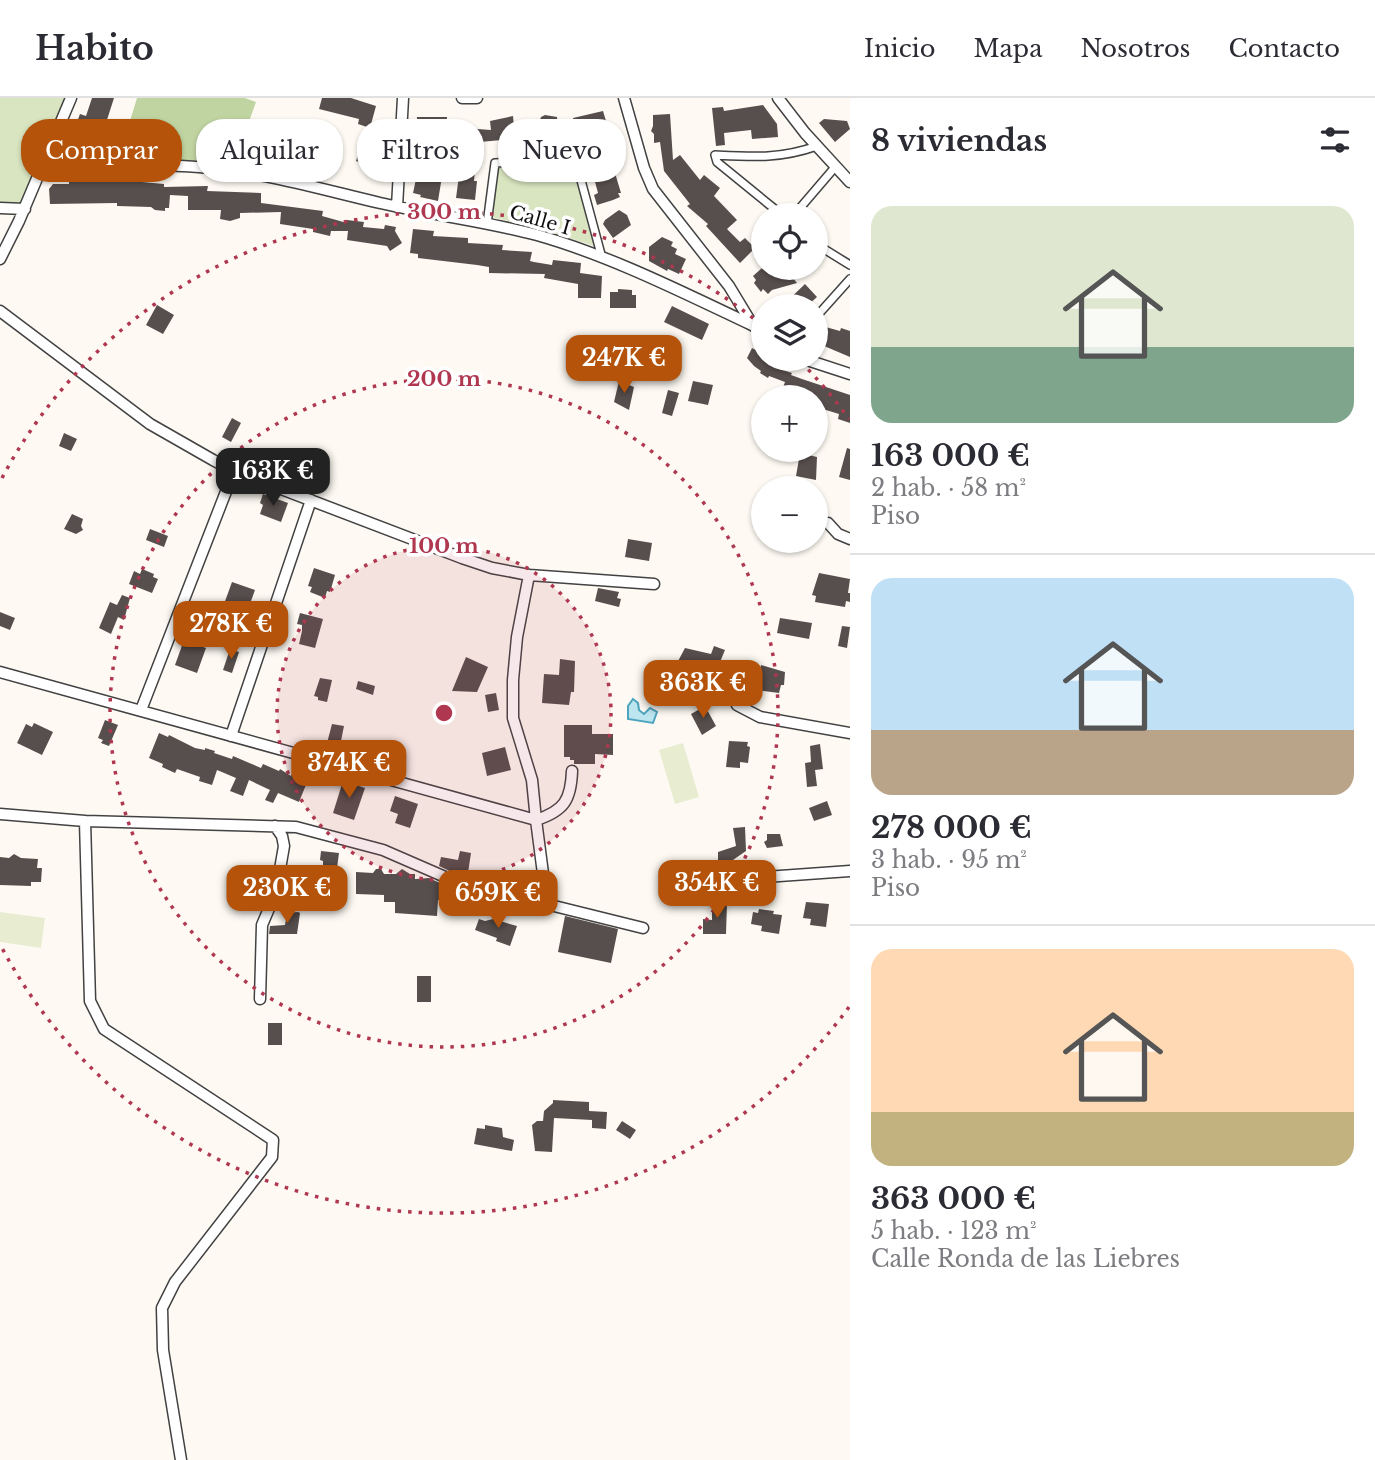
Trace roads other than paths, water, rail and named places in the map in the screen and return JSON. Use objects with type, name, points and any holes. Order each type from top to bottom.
[{"type":"street","points":[[63,119],[72,98]]},
{"type":"street","points":[[397,207],[403,98]]},
{"type":"street","points":[[462,98],[477,98]]},
{"type":"street","points":[[624,98],[653,189],[729,286],[751,323]]},
{"type":"street","points":[[778,98],[850,181]]},
{"type":"street","points":[[767,203],[717,162],[715,155],[762,158],[793,154],[817,146]]},
{"type":"street","points":[[487,224],[495,163],[498,163]]},
{"type":"street","points":[[804,203],[836,166]]},
{"type":"street","name":"Calle I","points":[[182,167],[247,172],[397,207],[536,235],[602,258],[751,325]]},
{"type":"street","points":[[0,259],[36,182]]},
{"type":"street","points":[[581,182],[602,258]]},
{"type":"street","points":[[0,208],[25,209]]},
{"type":"street","points":[[828,251],[850,265]]},
{"type":"street","points":[[828,304],[850,279]]},
{"type":"street","points":[[0,311],[150,424],[234,471],[492,568],[529,575],[654,584]]},
{"type":"street","points":[[828,367],[850,374]]},
{"type":"street","points":[[141,710],[234,471]]},
{"type":"street","points":[[232,736],[311,500]]},
{"type":"street","points":[[828,523],[838,534],[850,539]]},
{"type":"street","points":[[529,575],[517,637],[513,718],[531,780],[545,889],[542,903]]},
{"type":"street","points":[[0,671],[536,820],[552,815],[567,802],[572,771]]},
{"type":"street","points":[[737,705],[760,717],[850,733]]},
{"type":"street","points":[[0,814],[85,821],[296,827],[383,850],[458,883],[527,902],[542,903],[643,928]]},
{"type":"street","points":[[85,821],[90,1001],[104,1028],[274,1140],[272,1157],[175,1282],[162,1308],[163,1350],[181,1460]]},
{"type":"street","points":[[260,999],[262,925],[276,892],[284,846],[282,836],[275,826]]},
{"type":"street","points":[[750,877],[850,871]]},
{"type":"water","points":[[633,699],[644,714],[650,708],[657,712],[653,723],[628,719],[628,706]]}]
